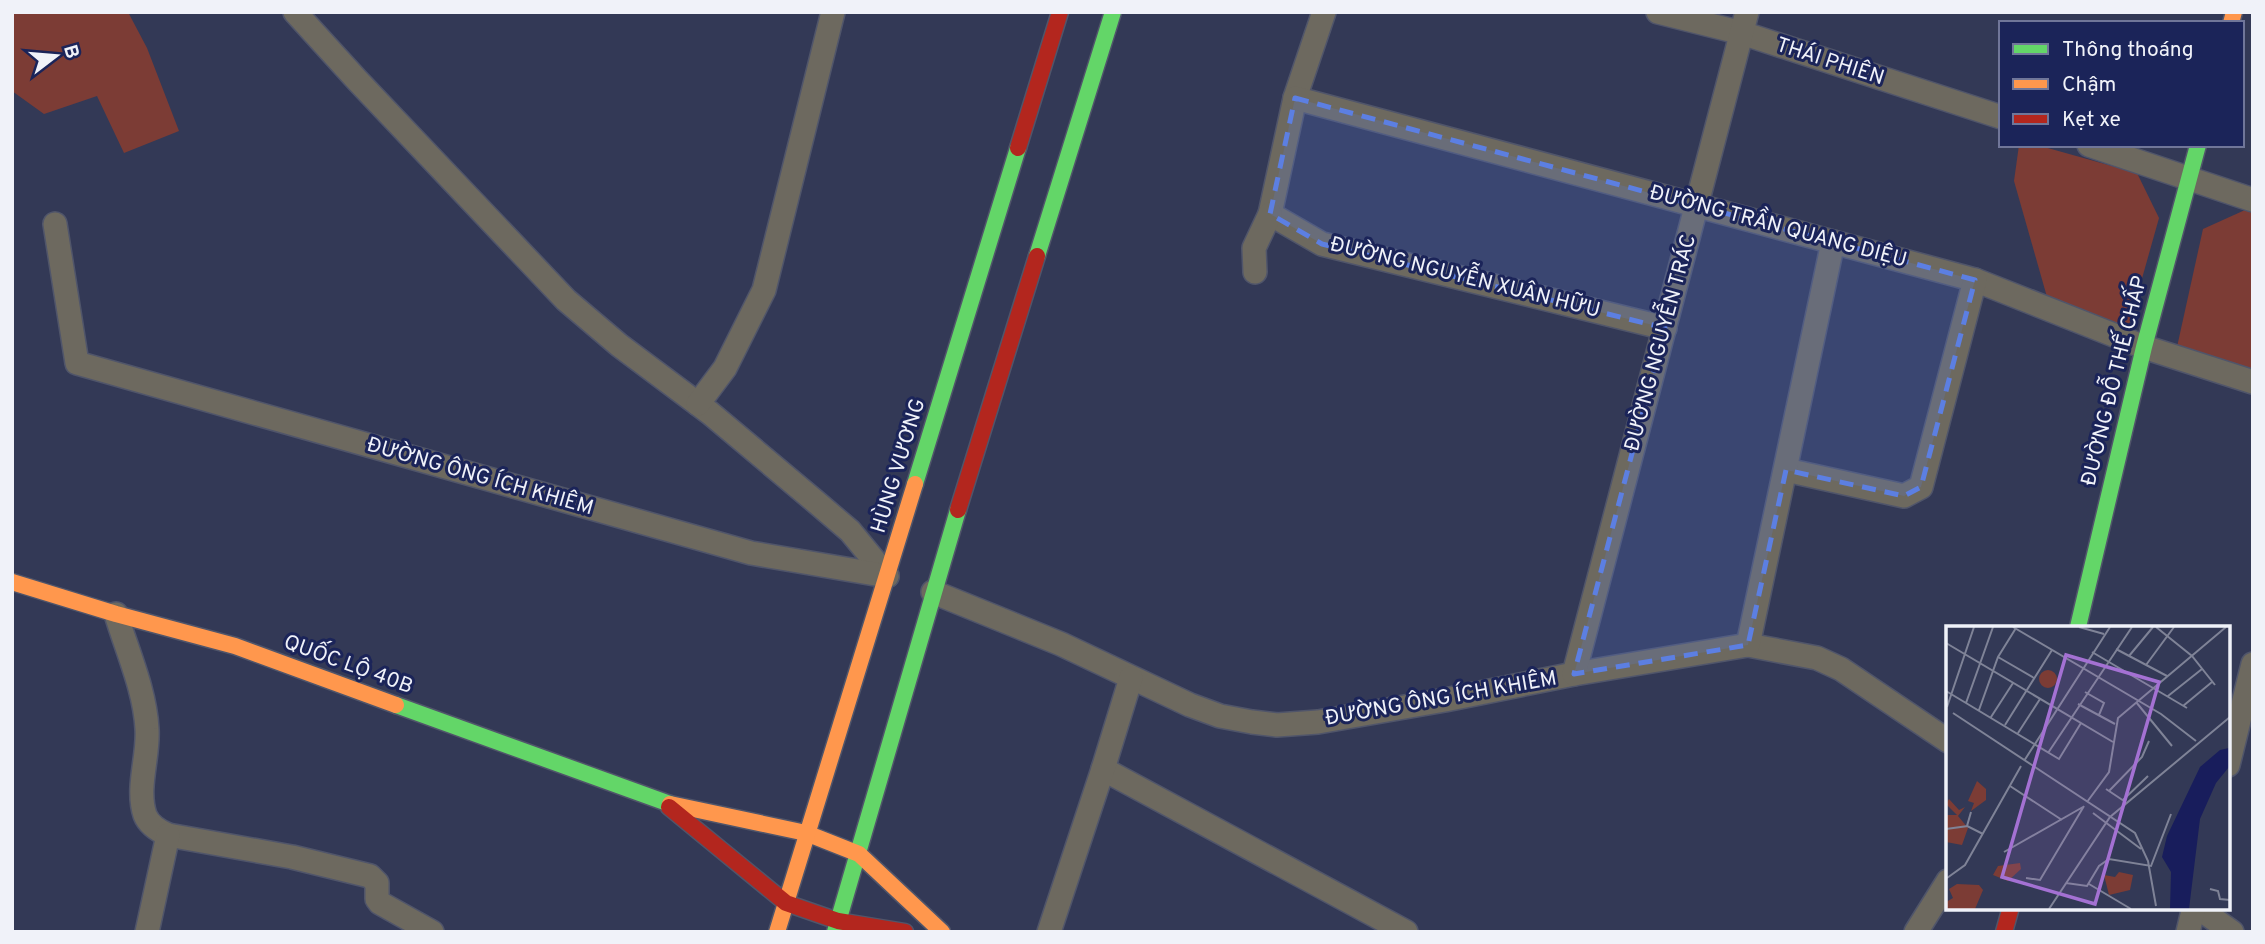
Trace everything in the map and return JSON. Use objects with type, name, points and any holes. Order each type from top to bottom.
[{"type":"main road","name":"HÙNG VƯƠNG","points":[[777,932],[806,833],[893,578],[1060,12]]},
{"type":"main road","points":[[837,926],[859,854],[927,590],[1113,12]]},
{"type":"main road","name":"ĐƯỜNG ĐỖ THẾ CHẤP","points":[[2078,626],[2144,347],[2197,147]]},
{"type":"main road","name":"QUỐC LỘ 40B","points":[[12,582],[235,646],[665,803]]},
{"type":"main road","points":[[665,803],[806,833],[859,854],[942,932]]},
{"type":"main road","points":[[665,803],[786,902],[837,926],[905,932]]},
{"type":"main road","points":[[2004,932],[2010,909]]},
{"type":"street","points":[[295,12],[566,300],[619,345],[698,404],[850,531],[893,578]]},
{"type":"street","points":[[698,404],[725,368],[764,290],[833,12]]},
{"type":"street","points":[[1255,272],[1254,248],[1270,214],[1295,98],[1324,12]]},
{"type":"street","name":"THÁI PHIÊN","points":[[1658,12],[1744,23],[1999,116]]},
{"type":"street","name":"ĐƯỜNG NGUYỄN TRÁC","points":[[1574,674],[1744,23]]},
{"type":"street","name":"ĐƯỜNG TRẦN QUANG DIỆU","points":[[1295,98],[1975,280],[2144,347],[2253,382]]},
{"type":"street","points":[[2094,147],[2253,200]]},
{"type":"street","name":"ĐƯỜNG NGUYỄN XUÂN HỮU","points":[[1270,214],[1322,244],[1665,328]]},
{"type":"street","name":"ĐƯỜNG ÔNG ÍCH KHIÊM","points":[[55,224],[77,363],[751,553],[893,578]]},
{"type":"street","points":[[1748,645],[1833,242]]},
{"type":"street","points":[[1786,470],[1904,496],[1921,487],[1975,280]]},
{"type":"street","name":"ĐƯỜNG ÔNG ÍCH KHIÊM","points":[[927,590],[1061,644],[1220,716],[1277,725],[1318,722],[1574,674],[1748,645],[1817,658],[1841,669],[1946,740]]},
{"type":"street","points":[[116,614],[145,709],[147,730],[142,797],[148,822],[160,832],[169,835],[292,857],[370,876],[377,883],[377,899],[380,903],[432,932]]},
{"type":"street","points":[[2230,757],[2253,664]]},
{"type":"street","points":[[1051,931],[1131,678]]},
{"type":"street","points":[[1103,769],[1406,932]]},
{"type":"street","points":[[147,932],[169,835]]},
{"type":"street","points":[[1916,932],[1946,884]]},
{"type":"street","points":[[2188,932],[2195,909]]},
{"type":"street","points":[[2199,909],[2232,932]]},
{"type":"highlighted area","points":[[1295,98],[1975,280],[1921,487],[1904,496],[1786,470],[1748,645],[1574,674],[1665,328],[1322,244],[1270,214]]},
{"type":"shaded area","points":[[12,12],[128,12],[147,48],[179,131],[124,153],[97,96],[44,114],[12,91]]},
{"type":"shaded area","points":[[2019,147],[2044,147],[2137,173],[2159,218],[2127,332],[2049,304],[2014,181]]},
{"type":"shaded area","points":[[2245,210],[2253,213],[2253,380],[2177,347],[2203,229]]},
{"type":"traffic: fast","points":[[1037,256],[1113,12]]},
{"type":"traffic: fast","points":[[2078,626],[2144,347],[2197,147]]},
{"type":"traffic: fast","points":[[915,484],[1018,148]]},
{"type":"traffic: fast","points":[[835,932],[958,510]]},
{"type":"traffic: fast","points":[[396,705],[670,804]]},
{"type":"traffic: slow","points":[[2232,21],[2234,12]]},
{"type":"traffic: slow","points":[[777,932],[915,484]]},
{"type":"traffic: slow","points":[[12,582],[235,646],[396,705]]},
{"type":"traffic: slow","points":[[670,804],[806,833],[859,854],[942,932]]},
{"type":"traffic: jam","points":[[1018,148],[1060,12]]},
{"type":"traffic: jam","points":[[958,510],[1037,256]]},
{"type":"traffic: jam","points":[[669,807],[786,903],[838,921],[905,932]]},
{"type":"traffic: jam","points":[[2004,932],[2010,909]]}]
